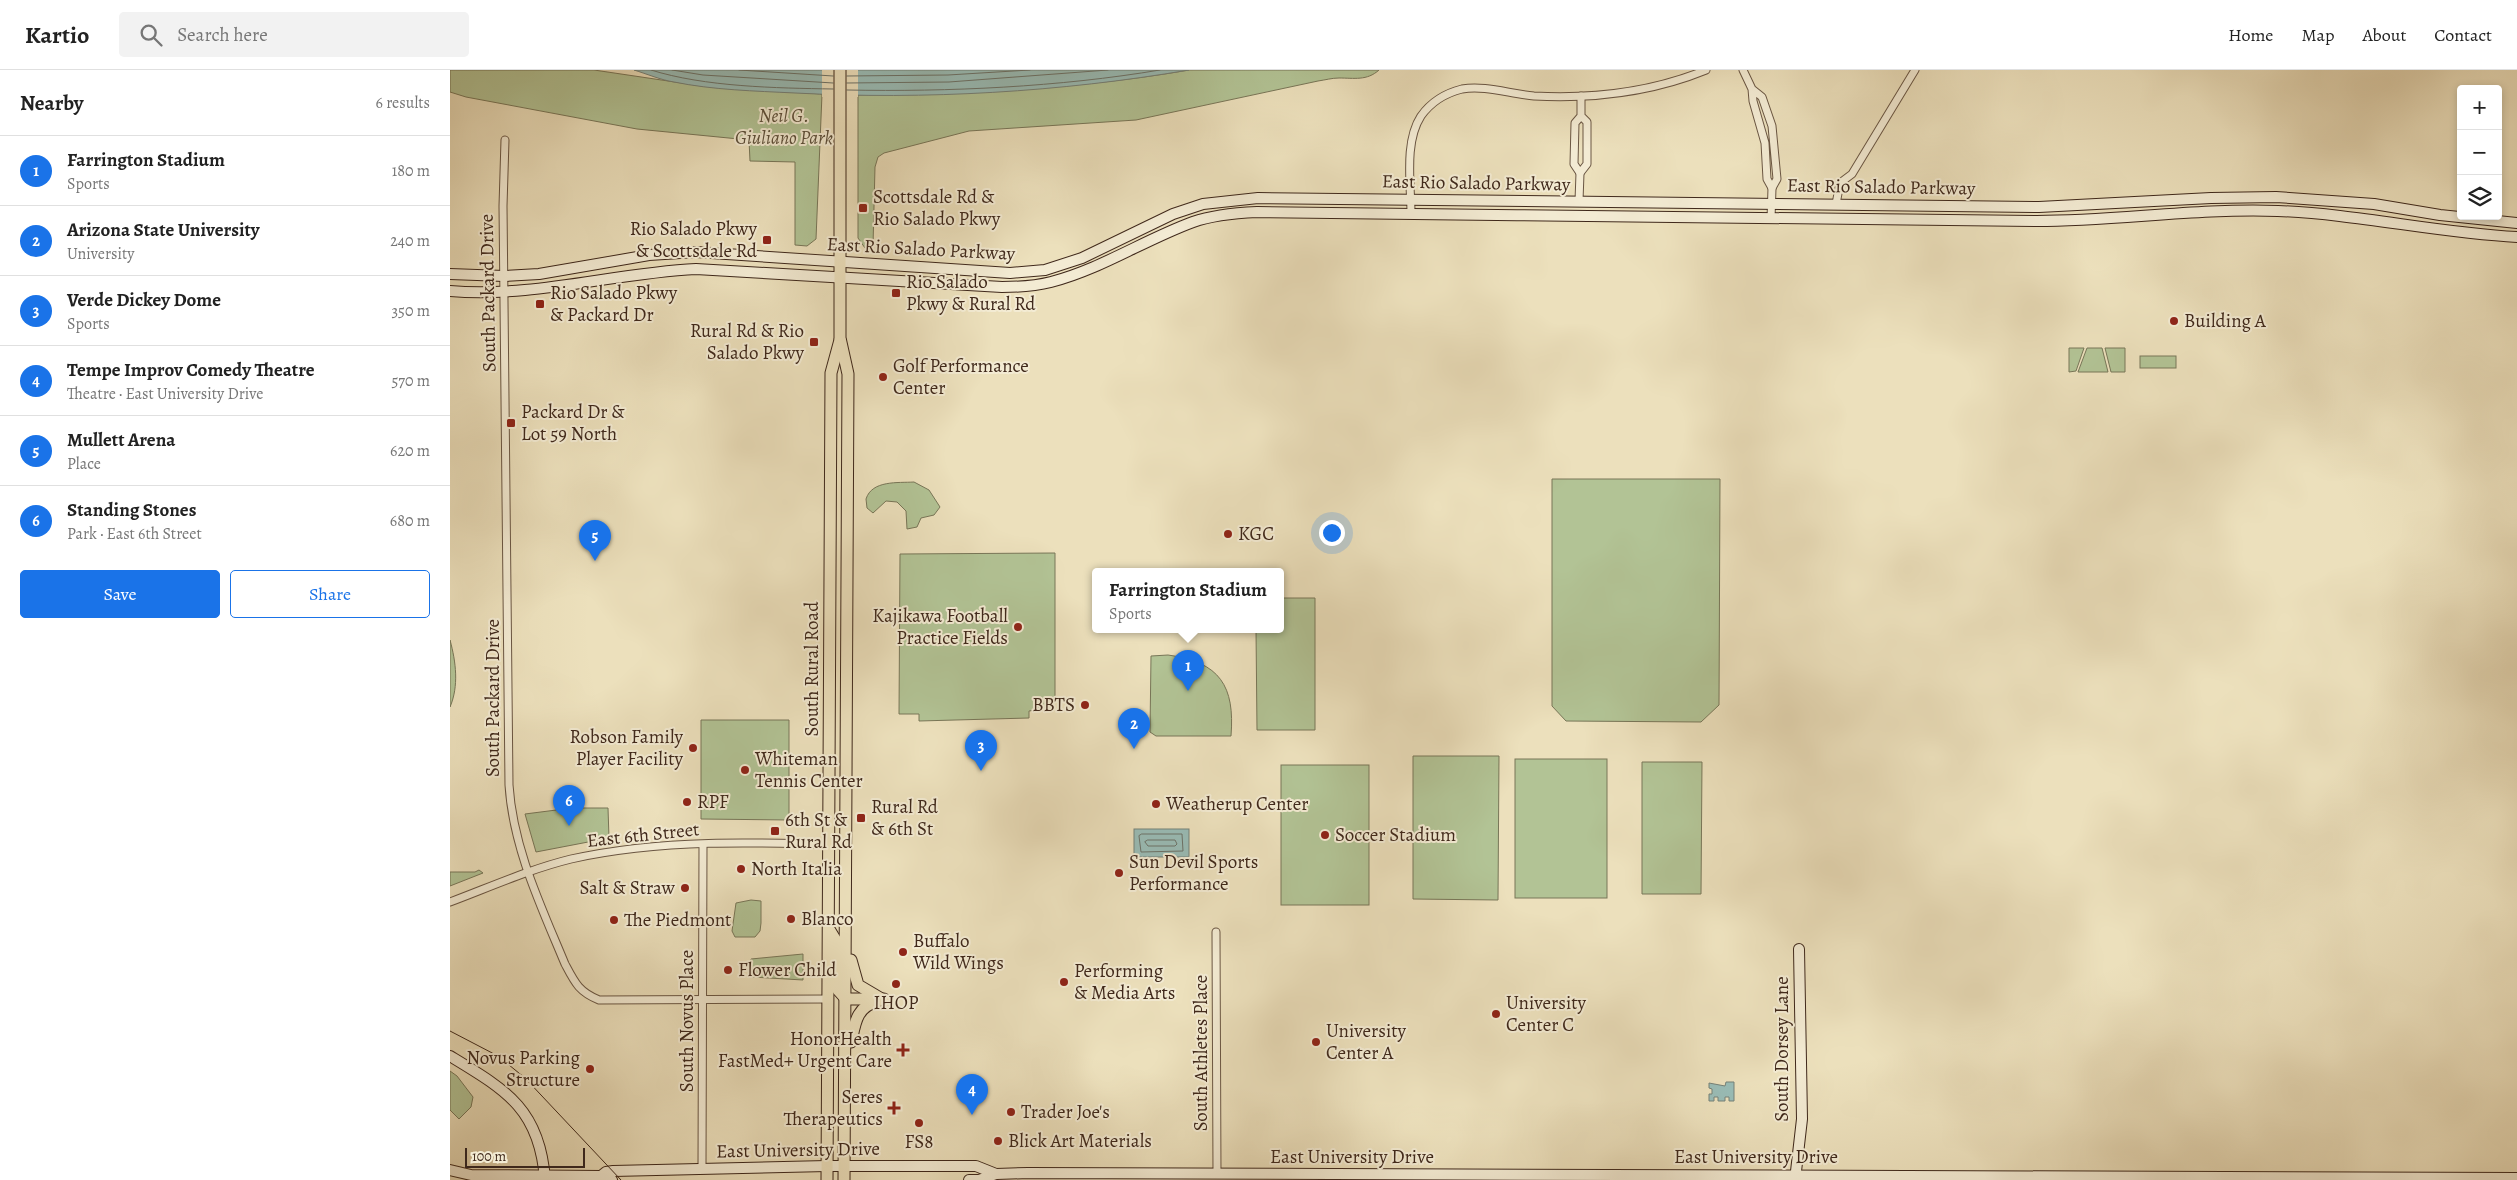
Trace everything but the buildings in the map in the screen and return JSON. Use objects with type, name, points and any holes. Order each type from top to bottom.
[{"type":"main road","name":"South Rural Road","points":[[840,70],[840,338],[848,374],[847,944],[844,1180]]},
{"type":"main road","name":"East Rio Salado Parkway","points":[[450,274],[504,276],[561,272],[649,255],[696,252],[969,272],[1010,273],[1045,270],[1082,258],[1173,214],[1204,204],[1258,198],[2075,206],[2211,198],[2276,197],[2374,204],[2440,215],[2517,223]]},
{"type":"main road","name":"East Rio Salado Parkway","points":[[450,292],[504,292],[559,288],[653,271],[696,269],[840,276],[992,287],[1024,286],[1071,276],[1192,223],[1228,214],[1257,212],[1770,219],[2076,220],[2246,211],[2354,216],[2492,236],[2517,237]]},
{"type":"main road","name":"South Rural Road","points":[[828,1180],[831,373],[840,338]]},
{"type":"main road","points":[[828,927],[838,944],[838,990],[846,999],[884,999]]},
{"type":"main road","points":[[847,944],[858,985],[884,999]]},
{"type":"main road","name":"South Dorsey Lane","points":[[1796,1177],[1802,1119],[1799,948]]},
{"type":"main road","points":[[846,1066],[858,1013],[864,1006],[884,999]]},
{"type":"main road","points":[[450,1056],[504,1092],[522,1109],[536,1134],[544,1177]]},
{"type":"main road","name":"East University Drive","points":[[601,1176],[606,1172],[613,1171],[828,1166],[976,1166],[996,1174]]},
{"type":"main road","name":"East University Drive","points":[[450,1170],[471,1175],[601,1176],[612,1180]]},
{"type":"main road","name":"East University Drive","points":[[969,1180],[979,1180],[996,1174],[2517,1178]]},
{"type":"main road","name":"East University Drive","points":[[461,1180],[471,1175]]},
{"type":"street","points":[[1410,214],[1414,134],[1424,113],[1442,97],[1454,91],[1474,88],[1531,96],[1581,96],[1645,88],[1706,70]]},
{"type":"street","points":[[1744,70],[1752,89],[1753,101],[1765,143],[1767,179],[1772,188],[1770,219]]},
{"type":"street","points":[[1836,204],[1840,183],[1852,174],[1915,70]]},
{"type":"street","points":[[1580,173],[1574,164],[1575,123],[1580,116],[1581,96]]},
{"type":"street","points":[[1579,202],[1580,173],[1586,164],[1587,131],[1587,122],[1580,116]]},
{"type":"street","name":"South Packard Drive","points":[[505,140],[504,292],[510,785],[513,826],[529,872],[565,964],[584,994],[599,1000],[829,999]]},
{"type":"street","name":"South Novus Place","points":[[702,1168],[703,845]]},
{"type":"street","name":"East 6th Street","points":[[450,902],[529,872],[570,860],[608,852],[661,846],[847,845]]},
{"type":"street","name":"South Athletes Place","points":[[1216,932],[1217,1174]]},
{"type":"green space","name":"Neil G. Giuliano Park","points":[[450,70],[594,70],[702,86],[822,94],[816,239],[807,246],[795,245],[795,162],[750,161],[749,140],[637,129],[466,97],[450,92]]},
{"type":"green space","name":"Neil G. Giuliano Park","points":[[1189,70],[1379,70],[1370,76],[1318,81],[1136,120],[969,131],[884,153],[878,157],[875,167],[873,246],[865,248],[858,238],[858,95],[941,93],[1066,86]]},
{"type":"green space","points":[[2069,348],[2084,348],[2076,371],[2069,372]]},
{"type":"green space","points":[[2087,348],[2102,348],[2108,372],[2078,372]]},
{"type":"green space","points":[[2105,348],[2125,348],[2125,372],[2111,372]]},
{"type":"green space","points":[[2140,356],[2176,356],[2176,368],[2140,368]]},
{"type":"green space","points":[[1552,479],[1720,479],[1719,705],[1701,722],[1566,721],[1552,706]]},
{"type":"green space","points":[[914,482],[929,490],[940,507],[934,515],[921,518],[917,527],[907,529],[906,511],[897,502],[886,501],[873,513],[867,508],[866,499],[874,488],[886,484]]},
{"type":"green space","points":[[1055,553],[1055,701],[1043,709],[1029,711],[1029,718],[919,721],[919,714],[899,714],[900,554]]},
{"type":"green space","points":[[1284,598],[1315,598],[1315,730],[1257,730],[1256,633],[1284,633]]},
{"type":"green space","points":[[450,640],[454,657],[456,682],[450,707]]},
{"type":"green space","points":[[1168,655],[1186,658],[1200,664],[1212,671],[1220,679],[1227,690],[1230,703],[1232,718],[1231,736],[1156,736],[1150,732],[1151,656]]},
{"type":"green space","name":"Whiteman Tennis Center","points":[[701,720],[789,720],[789,820],[701,819]]},
{"type":"green space","points":[[1413,756],[1499,756],[1498,900],[1413,899]]},
{"type":"green space","points":[[1515,759],[1607,759],[1607,898],[1515,898]]},
{"type":"green space","points":[[1642,762],[1702,762],[1701,894],[1642,894]]},
{"type":"green space","name":"Soccer Stadium","points":[[1281,765],[1369,765],[1369,905],[1281,905]]},
{"type":"green space","points":[[572,808],[608,808],[609,838],[536,852],[525,814]]},
{"type":"green space","points":[[479,870],[483,873],[450,886],[450,872],[475,872]]},
{"type":"green space","points":[[751,900],[761,901],[760,931],[755,937],[735,937],[732,931],[736,903]]},
{"type":"green space","points":[[803,954],[803,980],[752,977],[751,959]]},
{"type":"green space","points":[[450,1071],[457,1076],[473,1097],[471,1107],[459,1119],[450,1110]]},
{"type":"water","points":[[634,70],[1189,70],[1140,78],[1042,89],[943,95],[844,95],[749,91],[689,85]]},
{"type":"water","points":[[1134,829],[1189,829],[1189,857],[1134,857]]},
{"type":"water","points":[[1726,1082],[1734,1082],[1734,1101],[1729,1101],[1729,1097],[1725,1097],[1725,1101],[1718,1101],[1718,1097],[1714,1097],[1714,1101],[1709,1101],[1709,1094],[1712,1094],[1712,1089],[1709,1088],[1709,1083],[1725,1086]]},
{"type":"pier","points":[[822,70],[858,70],[858,97],[822,97]]},
{"type":"tram line","points":[[450,1031],[498,1056],[525,1078],[621,1180]]},
{"type":"place","name":"Scottsdale Rd & Rio Salado Pkwy","points":[[863,208]]},
{"type":"place","name":"Rio Salado Pkwy & Scottsdale Rd","points":[[767,240]]},
{"type":"place","name":"Rio Salado Pkwy & Rural Rd","points":[[896,293]]},
{"type":"place","name":"Rio Salado Pkwy & Packard Dr","points":[[540,304]]},
{"type":"place","name":"Building A","points":[[2174,321]]},
{"type":"place","name":"Rural Rd & Rio Salado Pkwy","points":[[814,342]]},
{"type":"place","name":"Golf Performance Center","points":[[883,377]]},
{"type":"place","name":"Packard Dr & Lot 59 North","points":[[511,423]]},
{"type":"place","name":"KGC","points":[[1228,534]]},
{"type":"place","name":"Mullett Arena","points":[[595,561]]},
{"type":"place","name":"Kajikawa Football Practice Fields","points":[[1018,627]]},
{"type":"place","name":"Farrington Stadium","points":[[1188,691]]},
{"type":"place","name":"BBTS","points":[[1085,705]]},
{"type":"place","name":"Robson Family Player Facility","points":[[693,748]]},
{"type":"place","name":"Arizona State University","points":[[1134,749]]},
{"type":"place","name":"Whiteman Tennis Center","points":[[745,770]]},
{"type":"place","name":"Verde Dickey Dome","points":[[981,771]]},
{"type":"place","name":"RPF","points":[[687,802]]},
{"type":"place","name":"Weatherup Center","points":[[1156,804]]},
{"type":"place","name":"Rural Rd & 6th St","points":[[861,818]]},
{"type":"place","name":"Standing Stones","points":[[569,826]]},
{"type":"place","name":"6th St & Rural Rd","points":[[775,831]]},
{"type":"place","name":"Soccer Stadium","points":[[1325,835]]},
{"type":"place","name":"North Italia","points":[[741,869]]},
{"type":"place","name":"Sun Devil Sports Performance","points":[[1119,873]]},
{"type":"place","name":"Salt & Straw","points":[[685,888]]},
{"type":"place","name":"Blanco","points":[[791,919]]},
{"type":"place","name":"The Piedmont","points":[[614,920]]},
{"type":"place","name":"Buffalo Wild Wings","points":[[903,952]]},
{"type":"place","name":"Flower Child","points":[[728,970]]},
{"type":"place","name":"Performing & Media Arts","points":[[1064,982]]},
{"type":"place","name":"IHOP","points":[[896,984]]},
{"type":"place","name":"University Center C","points":[[1496,1014]]},
{"type":"place","name":"University Center A","points":[[1316,1042]]},
{"type":"place","name":"HonorHealth FastMed+ Urgent Care","points":[[903,1050]]},
{"type":"place","name":"Novus Parking Structure","points":[[590,1069]]},
{"type":"place","name":"Seres Therapeutics","points":[[894,1108]]},
{"type":"place","name":"Trader Joe's","points":[[1011,1112]]},
{"type":"place","name":"Tempe Improv Comedy Theatre","points":[[972,1115]]},
{"type":"place","name":"FS8","points":[[919,1123]]},
{"type":"place","name":"Blick Art Materials","points":[[998,1141]]}]
